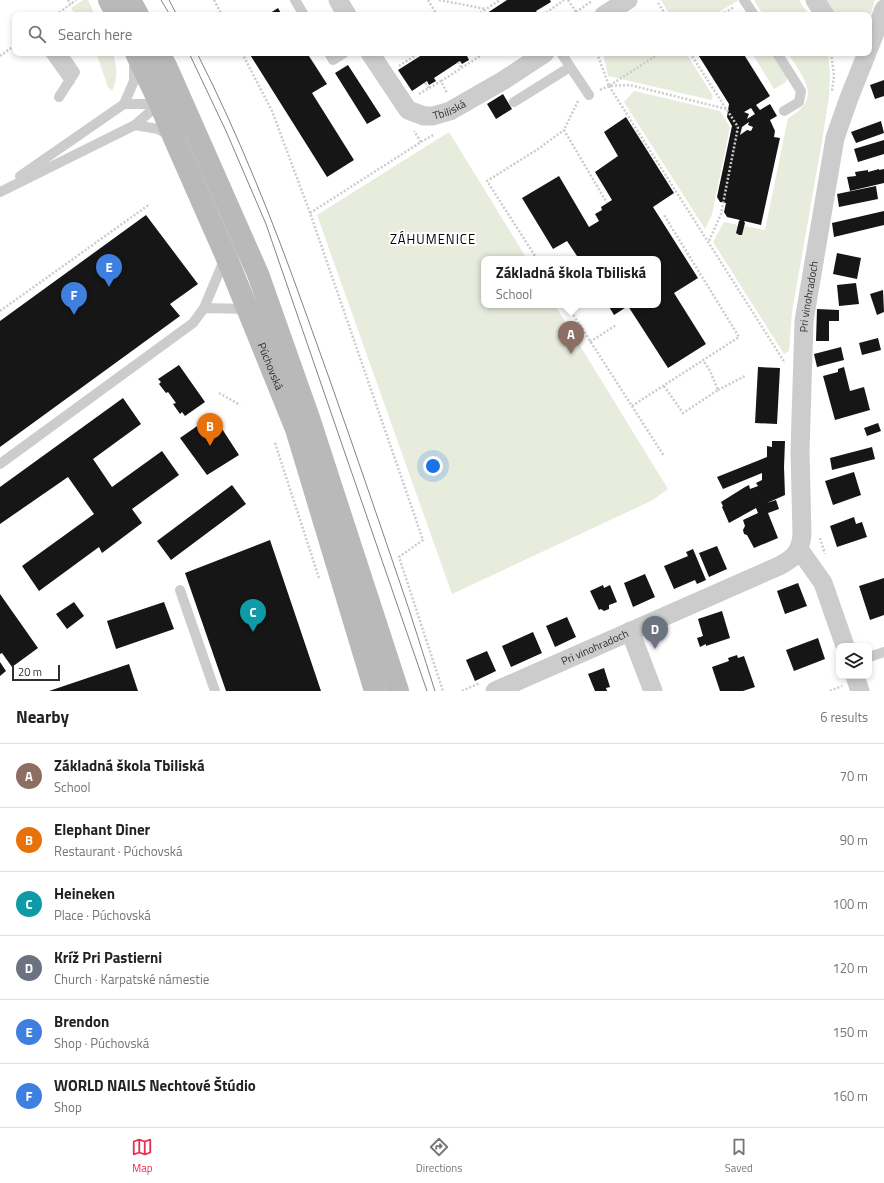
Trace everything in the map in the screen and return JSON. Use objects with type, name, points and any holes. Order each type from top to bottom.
[{"type":"main road","points":[[109,0],[115,12]]},
{"type":"main road","points":[[130,0],[136,12]]},
{"type":"main road","name":"Púchovská","points":[[137,56],[169,108],[174,138],[226,256],[296,429],[375,691]]},
{"type":"main road","name":"Púchovská","points":[[163,60],[258,274],[309,418],[398,691]]},
{"type":"street","points":[[338,0],[345,12]]},
{"type":"street","points":[[609,12],[628,0]]},
{"type":"street","points":[[816,0],[823,12]]},
{"type":"street","points":[[872,40],[884,9]]},
{"type":"street","name":"Tbiliská","points":[[372,56],[408,110],[424,116],[432,116],[450,111],[504,80],[540,56]]},
{"type":"street","points":[[855,56],[864,61]]},
{"type":"street","name":"Pri vinohradoch","points":[[489,686],[630,631],[779,566],[794,556],[800,548],[802,535],[800,451],[804,321],[835,138],[864,61]]},
{"type":"street","points":[[800,548],[823,583],[844,643]]},
{"type":"street","points":[[630,631],[652,691]]},
{"type":"street","points":[[856,679],[860,691]]},
{"type":"lane","points":[[295,0],[302,12]]},
{"type":"lane","points":[[744,0],[752,12]]},
{"type":"lane","points":[[52,56],[70,81]]},
{"type":"lane","points":[[59,98],[75,72],[64,56]]},
{"type":"lane","points":[[0,191],[124,104],[134,81],[135,56]]},
{"type":"lane","points":[[331,56],[333,60],[339,56]]},
{"type":"lane","points":[[563,56],[589,94]]},
{"type":"lane","points":[[779,56],[801,91],[799,102],[784,111]]},
{"type":"lane","points":[[163,60],[166,94],[169,108]]},
{"type":"lane","points":[[514,102],[570,67]]},
{"type":"lane","points":[[124,104],[169,108],[193,127]]},
{"type":"lane","points":[[0,191],[169,108]]},
{"type":"lane","points":[[134,124],[158,129],[174,138]]},
{"type":"lane","points":[[0,464],[194,323],[204,308],[226,256]]},
{"type":"lane","points":[[204,308],[247,309]]},
{"type":"lane","points":[[180,590],[215,691]]},
{"type":"lane","points":[[872,656],[884,652]]},
{"type":"path","points":[[68,0],[71,4]]},
{"type":"path","points":[[60,12],[76,0]]},
{"type":"path","points":[[214,0],[220,12]]},
{"type":"path","points":[[428,0],[435,12]]},
{"type":"path","points":[[439,0],[486,9]]},
{"type":"path","points":[[482,12],[500,0]]},
{"type":"path","points":[[547,12],[564,0]]},
{"type":"path","points":[[568,0],[576,12]]},
{"type":"path","points":[[579,12],[594,0]]},
{"type":"path","points":[[658,3],[664,12]]},
{"type":"path","points":[[0,56],[12,47]]},
{"type":"path","points":[[244,56],[272,111],[310,213],[423,540],[398,557],[443,691]]},
{"type":"path","points":[[398,66],[414,56]]},
{"type":"path","points":[[441,81],[481,56]]},
{"type":"path","points":[[598,56],[609,86],[709,241],[787,366]]},
{"type":"path","points":[[535,256],[487,181],[538,149],[564,130],[577,102],[589,94],[609,86],[655,56]]},
{"type":"path","points":[[692,56],[738,127],[722,214],[709,241]]},
{"type":"path","points":[[831,56],[834,75],[831,97]]},
{"type":"path","points":[[458,62],[462,67]]},
{"type":"path","points":[[425,82],[429,88]]},
{"type":"path","points":[[609,86],[630,85],[726,109]]},
{"type":"path","points":[[310,213],[421,142],[411,125]]},
{"type":"path","points":[[564,130],[607,203]]},
{"type":"path","points":[[0,311],[150,204]]},
{"type":"path","points":[[632,406],[739,337],[664,215]]},
{"type":"path","points":[[569,308],[664,456]]},
{"type":"path","points":[[590,342],[616,325]]},
{"type":"path","points":[[702,360],[710,371],[718,390]]},
{"type":"path","points":[[664,386],[683,413],[718,390],[745,376]]},
{"type":"path","points":[[219,393],[240,405]]},
{"type":"path","points":[[817,531],[826,558]]},
{"type":"path","points":[[462,691],[489,686]]},
{"type":"shaded area","points":[[83,0],[88,0],[94,12],[74,12],[71,8]]},
{"type":"shaded area","points":[[661,0],[739,0],[719,12],[668,12]]},
{"type":"shaded area","points":[[754,0],[799,0],[807,12],[761,12]]},
{"type":"shaded area","points":[[826,0],[875,0],[871,12],[834,12]]},
{"type":"shaded area","points":[[97,56],[114,56],[116,72],[115,82],[112,91],[108,87]]},
{"type":"shaded area","points":[[604,56],[688,56],[713,96],[711,100],[608,76]]},
{"type":"shaded area","points":[[754,56],[774,56],[787,76],[786,82],[774,89]]},
{"type":"shaded area","points":[[790,56],[828,56],[830,72],[829,97],[792,312],[789,351],[784,354],[713,242],[724,222],[738,225],[736,233],[739,235],[742,235],[744,226],[765,230],[788,118],[799,110],[805,103],[808,95],[804,79]]},
{"type":"shaded area","points":[[634,91],[720,111],[730,127],[712,214],[705,229],[624,102]]},
{"type":"shaded area","points":[[449,132],[525,256],[481,256],[481,308],[557,308],[668,489],[653,500],[452,594],[317,215]]},
{"type":"building","points":[[507,0],[550,0],[551,2],[536,11],[537,12],[489,12]]},
{"type":"building","points":[[278,8],[280,12],[272,12]]},
{"type":"building","points":[[251,56],[309,56],[327,84],[312,93],[354,160],[327,177]]},
{"type":"building","points":[[420,56],[467,56],[469,60],[462,64],[460,61],[434,78],[436,81],[429,85],[427,81],[412,91],[398,70]]},
{"type":"building","points":[[699,56],[745,56],[770,96],[756,105],[760,110],[770,104],[777,116],[770,120],[775,131],[774,137],[780,138],[761,225],[744,221],[745,223],[742,235],[736,233],[740,220],[727,217],[724,212],[726,203],[720,202],[717,197],[732,126],[727,117],[729,104]],"holes":[[[751,108],[755,114],[747,119],[749,114],[744,112]],[[749,122],[748,125],[753,127],[751,131],[747,130],[740,135],[742,127]]]},
{"type":"building","points":[[348,65],[381,116],[367,124],[335,73]]},
{"type":"building","points":[[884,80],[884,96],[875,99],[870,85]]},
{"type":"building","points":[[503,94],[512,109],[496,119],[487,104]]},
{"type":"building","points":[[626,117],[674,193],[653,207],[698,278],[674,293],[706,344],[668,368],[629,308],[661,308],[661,256],[577,256],[567,241],[553,249],[522,198],[559,176],[589,227],[599,221],[595,214],[602,210],[601,207],[612,200],[595,172],[618,156],[604,132]]},
{"type":"building","points":[[881,121],[884,133],[856,143],[851,132]]},
{"type":"building","points":[[884,140],[884,154],[858,162],[854,149]]},
{"type":"building","points":[[884,169],[884,183],[850,191],[847,177],[856,176],[855,172],[868,170],[868,172]]},
{"type":"building","points":[[876,186],[878,199],[839,207],[837,194]]},
{"type":"building","points":[[884,211],[884,225],[834,237],[832,223]]},
{"type":"building","points":[[146,215],[198,284],[170,304],[180,316],[0,447],[0,321]]},
{"type":"building","points":[[837,253],[861,258],[857,279],[833,274]]},
{"type":"building","points":[[856,283],[859,304],[839,306],[837,285]]},
{"type":"building","points":[[883,290],[884,312],[877,315],[870,294]]},
{"type":"building","points":[[610,308],[625,308],[614,315]]},
{"type":"building","points":[[817,309],[839,310],[839,321],[829,321],[829,341],[816,341]]},
{"type":"building","points":[[878,338],[881,350],[862,355],[859,343]]},
{"type":"building","points":[[841,347],[844,360],[817,367],[814,354]]},
{"type":"building","points":[[179,365],[205,402],[185,416],[182,412],[180,414],[173,404],[176,403],[168,392],[166,393],[159,384],[161,382],[158,379]]},
{"type":"building","points":[[758,367],[780,368],[777,424],[755,423]]},
{"type":"building","points":[[844,367],[850,391],[864,387],[870,410],[835,420],[823,376],[838,372],[838,369]]},
{"type":"building","points":[[123,398],[141,424],[93,459],[112,487],[162,451],[179,475],[132,509],[142,523],[102,553],[99,547],[39,591],[22,566],[94,514],[68,477],[0,524],[0,487]]},
{"type":"building","points":[[213,415],[239,455],[207,475],[180,438]]},
{"type":"building","points":[[878,423],[881,431],[867,436],[864,428]]},
{"type":"building","points":[[772,441],[785,441],[785,495],[767,503],[776,500],[779,509],[768,513],[778,538],[754,548],[747,535],[744,534],[743,530],[745,526],[743,520],[758,513],[756,508],[729,523],[721,502],[749,485],[750,489],[758,486],[756,483],[762,480],[762,473],[723,489],[717,477],[767,457],[767,446],[772,447]]},
{"type":"building","points":[[872,447],[875,459],[832,470],[830,458]]},
{"type":"building","points":[[854,472],[861,495],[833,505],[825,481]]},
{"type":"building","points":[[232,485],[246,504],[171,560],[157,541]]},
{"type":"building","points":[[854,517],[856,524],[862,522],[867,537],[837,547],[830,526]]},
{"type":"building","points":[[270,540],[321,691],[226,691],[185,573]]},
{"type":"building","points":[[717,546],[727,569],[709,577],[699,553]]},
{"type":"building","points":[[693,549],[706,580],[697,584],[695,580],[674,589],[664,566],[688,556],[686,552]]},
{"type":"building","points":[[645,574],[655,597],[633,607],[624,583]]},
{"type":"building","points":[[884,578],[884,615],[870,620],[859,586]]},
{"type":"building","points":[[798,583],[807,606],[785,614],[777,591]]},
{"type":"building","points":[[603,585],[604,588],[610,585],[617,602],[609,605],[609,609],[604,611],[601,609],[599,610],[590,591]]},
{"type":"building","points":[[0,594],[38,648],[12,667],[2,653],[0,654]]},
{"type":"building","points":[[74,602],[84,616],[67,629],[56,614]]},
{"type":"building","points":[[164,602],[174,629],[116,649],[107,621]]},
{"type":"building","points":[[722,611],[730,638],[700,647],[697,638],[703,636],[698,619]]},
{"type":"building","points":[[567,617],[576,637],[555,647],[546,626]]},
{"type":"building","points":[[533,632],[542,653],[511,667],[502,646]]},
{"type":"building","points":[[818,638],[825,659],[794,671],[786,650]]},
{"type":"building","points":[[487,651],[496,671],[475,681],[466,660]]},
{"type":"building","points":[[737,655],[738,658],[744,656],[755,687],[743,691],[720,691],[712,667],[729,661],[728,658]]},
{"type":"building","points":[[0,662],[6,671],[0,676]]},
{"type":"building","points":[[129,664],[138,691],[49,691]]},
{"type":"building","points":[[604,668],[610,687],[606,688],[607,691],[595,691],[588,674]]},
{"type":"tram line","points":[[161,0],[168,12]]},
{"type":"tram line","points":[[169,0],[175,12]]},
{"type":"tram line","points":[[190,56],[226,131],[266,224],[427,691]]},
{"type":"tram line","points":[[198,56],[241,147],[268,211],[292,275],[376,512],[435,691]]},
{"type":"place","name":"Brendon","points":[[109,287]]},
{"type":"place","name":"WORLD NAILS Nechtové Štúdio","points":[[74,315]]},
{"type":"place","name":"Základná škola Tbiliská","points":[[571,354]]},
{"type":"place","name":"Elephant Diner","points":[[210,446]]},
{"type":"place","name":"Heineken","points":[[253,632]]},
{"type":"place","name":"Kríž Pri Pastierni","points":[[655,649]]},
{"type":"district","name":"ZÁHUMENICE","points":[[433,239]]}]
